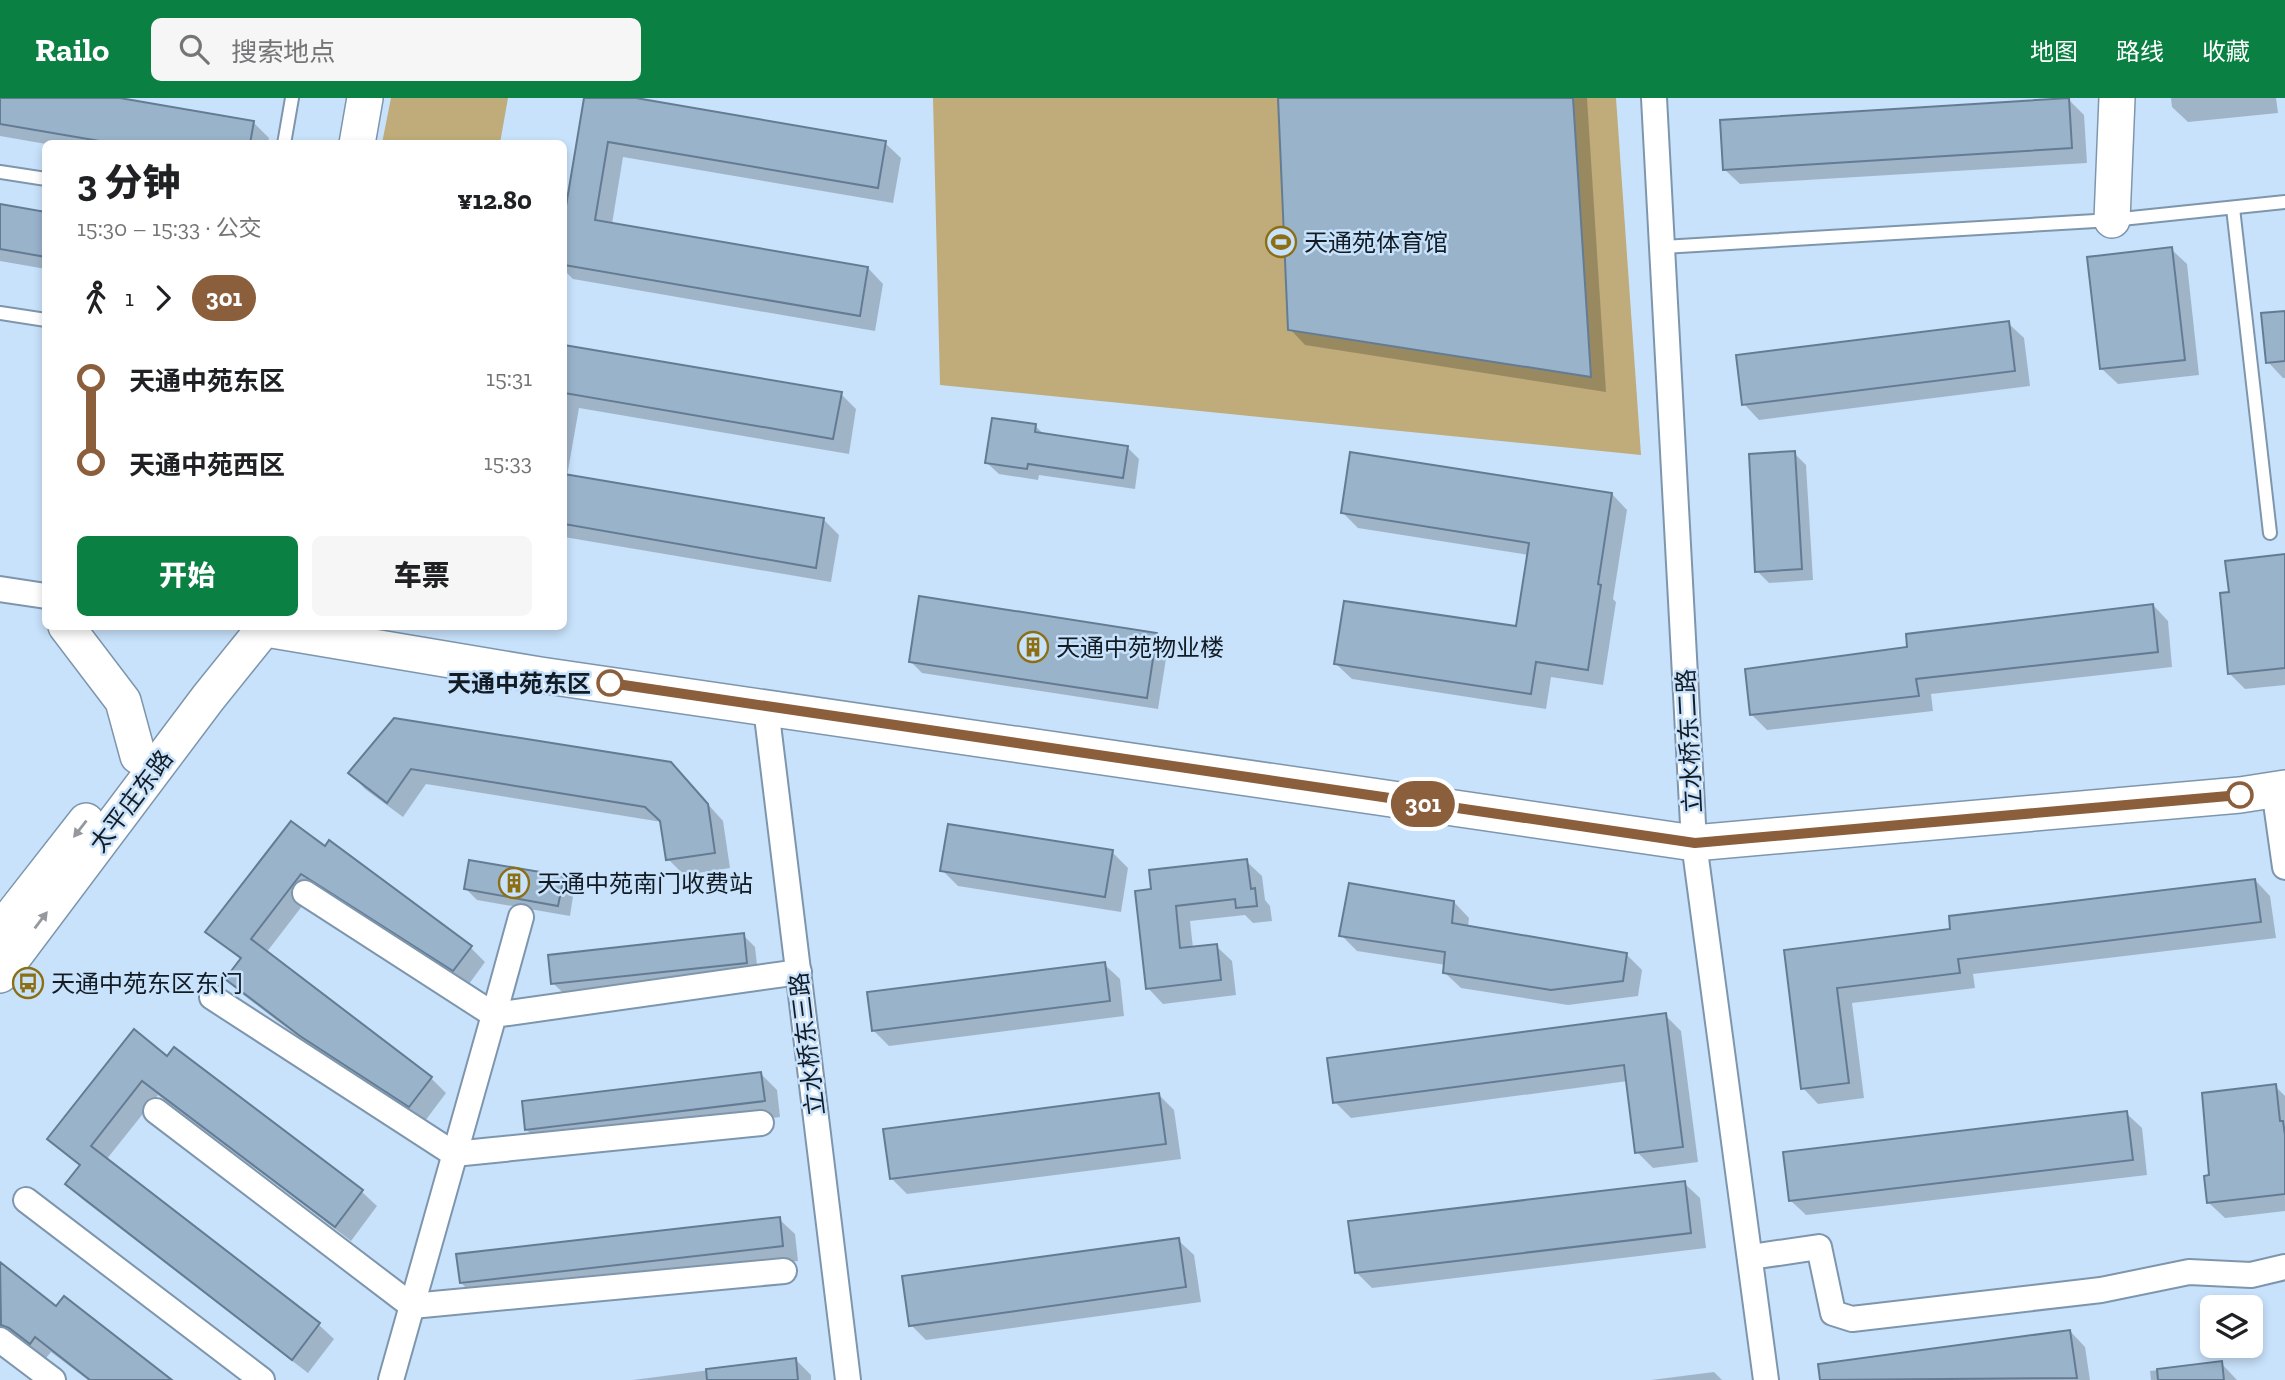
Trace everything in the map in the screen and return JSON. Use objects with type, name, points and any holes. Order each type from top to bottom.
[{"type":"street","points":[[359,140],[365,98]]},
{"type":"street","name":"立水桥东二路","points":[[1654,98],[1695,843],[1766,1380]]},
{"type":"street","points":[[2112,220],[2117,98]]},
{"type":"street","points":[[0,589],[42,595]]},
{"type":"street","points":[[69,630],[123,701],[138,755]]},
{"type":"street","name":"太平庄东路","points":[[0,931],[206,668],[256,630]]},
{"type":"street","name":"太平庄东路","points":[[0,975],[258,630]]},
{"type":"street","points":[[278,630],[540,675],[1695,843],[2240,795],[2280,788],[2285,867]]},
{"type":"street","name":"立水桥东三路","points":[[766,708],[848,1380]]},
{"type":"street","points":[[305,893],[494,1015],[799,972]]},
{"type":"street","points":[[391,1380],[520,918]]},
{"type":"street","points":[[212,997],[454,1154],[761,1123]]},
{"type":"street","points":[[156,1111],[412,1306],[784,1271]]},
{"type":"street","points":[[26,1200],[262,1380]]},
{"type":"street","points":[[1751,1257],[1819,1247],[1832,1313],[1852,1319],[2101,1290],[2189,1272],[2251,1275],[2285,1267]]},
{"type":"street","points":[[0,1340],[53,1380]]},
{"type":"lane","points":[[285,140],[292,98]]},
{"type":"lane","points":[[0,172],[42,178]]},
{"type":"lane","points":[[1663,247],[2112,220],[2285,202]]},
{"type":"lane","points":[[2233,208],[2270,533]]},
{"type":"lane","points":[[0,313],[42,319]]},
{"type":"shaded area","points":[[391,98],[508,98],[501,140],[383,140]]},
{"type":"shaded area","name":"天通苑体育馆","points":[[933,98],[1616,98],[1641,455],[940,385]]},
{"type":"building","points":[[0,98],[120,98],[254,121],[251,140],[94,140],[0,124]]},
{"type":"building","points":[[584,98],[636,98],[886,141],[878,188],[608,142],[595,220],[868,267],[860,316],[567,266],[567,200]]},
{"type":"building","points":[[1278,98],[1573,98],[1591,377],[1288,330]]},
{"type":"building","points":[[2069,98],[2072,148],[1723,170],[1720,120]]},
{"type":"building","points":[[0,204],[42,211],[42,256],[0,249]]},
{"type":"building","points":[[2172,247],[2185,360],[2100,369],[2087,257]]},
{"type":"building","points":[[2285,311],[2285,361],[2266,363],[2261,313]]},
{"type":"building","points":[[2009,321],[2015,371],[1742,405],[1736,355]]},
{"type":"building","points":[[567,346],[842,392],[833,439],[567,394]]},
{"type":"building","points":[[992,418],[1036,424],[1035,432],[1128,446],[1123,478],[1028,464],[1027,469],[985,463]]},
{"type":"building","points":[[1795,451],[1802,569],[1755,572],[1749,454]]},
{"type":"building","points":[[1350,452],[1612,493],[1588,670],[1536,662],[1531,694],[1334,664],[1344,601],[1516,626],[1529,543],[1341,513]]},
{"type":"building","points":[[567,475],[824,518],[816,568],[567,525]]},
{"type":"building","points":[[2285,554],[2285,668],[2228,674],[2220,593],[2229,592],[2225,561]]},
{"type":"building","name":"天通中苑物业楼","points":[[919,596],[1157,633],[1147,698],[909,662]]},
{"type":"building","points":[[2153,604],[2158,652],[1916,679],[1919,696],[1750,715],[1745,669],[1907,647],[1906,634]]},
{"type":"building","points":[[394,718],[671,762],[708,804],[715,853],[666,860],[660,821],[645,807],[411,769],[387,803],[348,773]]},
{"type":"building","points":[[291,821],[325,846],[329,840],[472,946],[453,971],[301,874],[251,939],[432,1077],[409,1107],[300,1036],[225,979],[241,958],[205,932]]},
{"type":"building","points":[[948,824],[1113,850],[1105,897],[940,871]]},
{"type":"building","points":[[1247,859],[1251,889],[1255,888],[1257,906],[1236,908],[1235,899],[1176,906],[1180,948],[1217,944],[1221,980],[1146,989],[1135,891],[1151,889],[1149,870]]},
{"type":"building","name":"天通中苑南门收费站","points":[[469,860],[564,876],[558,906],[464,889]]},
{"type":"building","points":[[2255,879],[2261,922],[1958,959],[1960,973],[1837,988],[1849,1083],[1801,1089],[1784,950],[1950,929],[1949,916]]},
{"type":"building","points":[[1349,883],[1454,901],[1452,923],[1627,953],[1623,981],[1551,990],[1443,973],[1445,952],[1339,936]]},
{"type":"building","points":[[744,933],[747,963],[551,984],[548,955]]},
{"type":"building","points":[[1105,962],[1110,1001],[872,1031],[867,992]]},
{"type":"building","points":[[1666,1013],[1683,1147],[1635,1153],[1624,1065],[1333,1103],[1327,1058]]},
{"type":"building","points":[[134,1029],[167,1056],[174,1047],[363,1190],[335,1227],[142,1081],[91,1146],[320,1323],[292,1360],[65,1184],[80,1165],[47,1139]]},
{"type":"building","points":[[761,1072],[765,1101],[525,1130],[522,1101]]},
{"type":"building","points":[[2276,1084],[2280,1121],[2283,1121],[2285,1135],[2285,1194],[2207,1203],[2204,1176],[2209,1175],[2202,1093]]},
{"type":"building","points":[[1159,1093],[1166,1144],[890,1179],[883,1129]]},
{"type":"building","points":[[2127,1111],[2133,1160],[1789,1201],[1783,1152]]},
{"type":"building","points":[[1685,1181],[1691,1233],[1355,1273],[1348,1221]]},
{"type":"building","points":[[780,1217],[783,1246],[460,1283],[456,1254]]},
{"type":"building","points":[[1179,1238],[1186,1287],[909,1326],[902,1276]]},
{"type":"building","points":[[0,1262],[56,1306],[64,1296],[172,1380],[90,1380],[35,1337],[30,1344],[1,1325]]},
{"type":"building","points":[[2070,1330],[2077,1378],[1820,1380],[1818,1364]]},
{"type":"building","points":[[796,1358],[798,1380],[707,1380],[706,1369]]},
{"type":"building","points":[[2222,1361],[2224,1380],[2158,1380],[2157,1369]]},
{"type":"bus line","name":"301","points":[[610,683],[1695,843],[2240,795]]},
{"type":"place","name":"天通苑体育馆","points":[[1281,242]]},
{"type":"place","name":"天通中苑物业楼","points":[[1033,647]]},
{"type":"place","name":"天通中苑东区","points":[[610,683]]},
{"type":"place","name":"天通中苑南门收费站","points":[[514,883]]},
{"type":"place","name":"天通中苑东区东门","points":[[28,983]]}]
